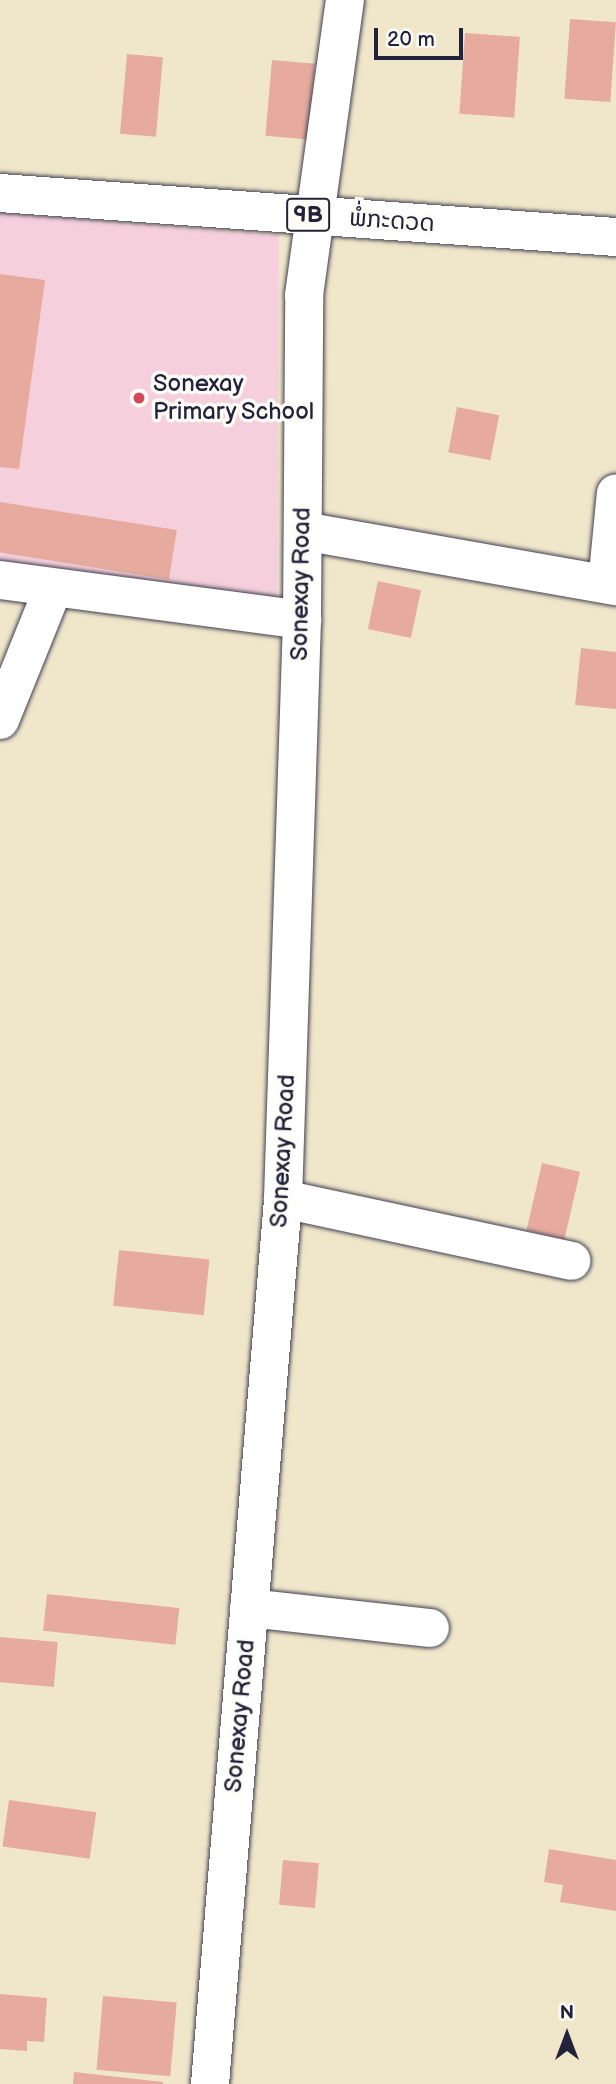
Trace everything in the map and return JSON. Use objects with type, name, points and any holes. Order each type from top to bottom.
[{"type":"street","name":"Sonexay Road","points":[[210,2084],[283,1199],[302,620],[304,295],[345,0]]},
{"type":"street","name":"ພໍ່ກະດວດ","points":[[0,193],[616,237]]},
{"type":"street","points":[[303,531],[611,585],[616,493]]},
{"type":"street","points":[[0,580],[302,620]]},
{"type":"street","points":[[0,720],[53,589]]},
{"type":"street","points":[[283,1199],[570,1261]]},
{"type":"street","points":[[249,1608],[430,1628]]},
{"type":"shaded area","name":"Sonexay Primary School","points":[[0,213],[279,235],[277,603],[0,561]]},
{"type":"building","points":[[570,19],[616,22],[610,102],[564,99]]},
{"type":"building","points":[[465,33],[520,37],[514,118],[459,114]]},
{"type":"building","points":[[127,54],[163,57],[156,137],[120,134]]},
{"type":"building","points":[[272,60],[315,64],[308,139],[265,136]]},
{"type":"building","points":[[0,274],[45,280],[19,469],[0,467]]},
{"type":"building","points":[[457,407],[499,415],[490,460],[448,452]]},
{"type":"building","points":[[0,502],[177,530],[169,579],[0,553]]},
{"type":"building","points":[[378,581],[421,590],[411,638],[368,629]]},
{"type":"building","points":[[581,648],[616,652],[616,709],[575,705]]},
{"type":"building","points":[[542,1163],[580,1172],[564,1239],[526,1230]]},
{"type":"building","points":[[119,1250],[210,1260],[204,1315],[113,1306]]},
{"type":"building","points":[[47,1594],[179,1608],[175,1645],[43,1631]]},
{"type":"building","points":[[0,1637],[58,1642],[54,1687],[0,1682]]},
{"type":"building","points":[[9,1800],[96,1812],[90,1859],[2,1847]]},
{"type":"building","points":[[549,1849],[616,1860],[616,1911],[560,1902],[563,1885],[544,1882]]},
{"type":"building","points":[[283,1860],[319,1863],[315,1908],[279,1905]]},
{"type":"building","points":[[0,1994],[47,1998],[44,2042],[27,2041],[27,2051],[0,2049]]},
{"type":"building","points":[[103,1996],[177,2002],[170,2076],[97,2070]]},
{"type":"building","points":[[74,2072],[163,2082],[163,2084],[73,2084]]},
{"type":"place","name":"Sonexay Primary School","points":[[139,398]]}]
